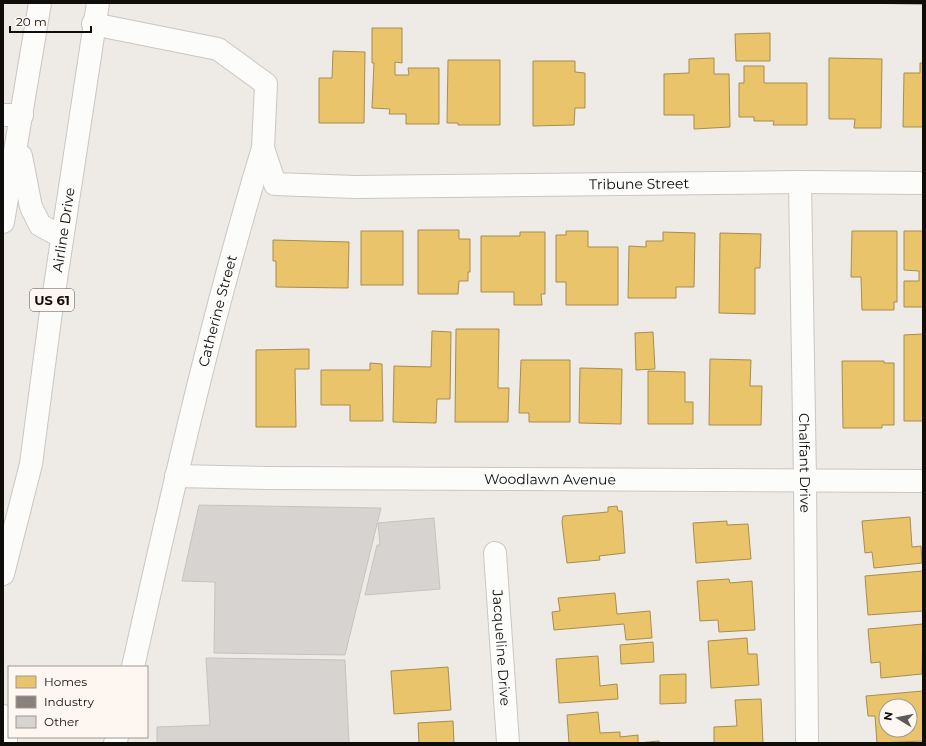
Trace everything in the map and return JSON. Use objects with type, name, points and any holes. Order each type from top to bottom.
[{"type":"main road","points":[[40,3],[12,115],[18,137],[26,190],[31,207],[40,225],[62,236]]},
{"type":"main road","name":"Airline Drive","points":[[3,574],[31,464],[62,236],[93,24],[98,3]]},
{"type":"main road","points":[[93,24],[218,49],[266,84],[263,148]]},
{"type":"main road","points":[[3,222],[7,176],[18,137]]},
{"type":"main road","name":"Tribune Street","points":[[263,148],[275,184],[355,187],[800,182],[923,183]]},
{"type":"main road","name":"Catherine Street","points":[[133,666],[176,476],[218,304],[263,148]]},
{"type":"main road","name":"Chalfant Drive","points":[[800,182],[805,479],[807,743]]},
{"type":"main road","name":"Woodlawn Avenue","points":[[176,476],[266,478],[805,479],[923,481]]},
{"type":"main road","name":"Jacqueline Drive","points":[[495,554],[508,743]]},
{"type":"main road","points":[[3,716],[6,724],[6,743]]},
{"type":"building: Homes","points":[[372,28],[402,28],[402,63],[395,62],[395,75],[409,75],[408,68],[439,68],[439,124],[406,124],[406,114],[389,114],[390,109],[372,108],[374,63],[372,63]]},
{"type":"building: Homes","points":[[770,33],[770,61],[736,61],[735,34]]},
{"type":"building: Homes","points":[[333,51],[365,52],[364,123],[319,123],[319,78],[332,78]]},
{"type":"building: Homes","points":[[714,58],[714,74],[729,74],[730,127],[694,129],[694,115],[664,115],[664,74],[689,73],[689,59]]},
{"type":"building: Homes","points":[[829,58],[882,59],[881,128],[854,128],[855,119],[829,119]]},
{"type":"building: Homes","points":[[448,60],[500,60],[500,125],[458,125],[458,123],[447,123]]},
{"type":"building: Homes","points":[[533,61],[575,61],[575,72],[585,73],[585,108],[575,108],[574,125],[533,126]]},
{"type":"building: Homes","points":[[920,63],[923,63],[923,127],[903,127],[904,73],[920,73]]},
{"type":"building: Homes","points":[[744,66],[764,66],[764,83],[807,83],[807,125],[773,125],[774,121],[754,121],[754,117],[739,117],[739,83],[744,83]]},
{"type":"building: Homes","points":[[418,230],[459,230],[459,239],[470,239],[470,272],[468,272],[468,281],[459,281],[458,294],[418,294]]},
{"type":"building: Homes","points":[[361,231],[403,231],[403,285],[361,285]]},
{"type":"building: Homes","points":[[566,231],[588,231],[588,247],[618,247],[618,305],[566,305],[566,282],[556,282],[556,235],[566,235]]},
{"type":"building: Homes","points":[[852,231],[897,231],[897,302],[894,302],[894,310],[862,310],[861,277],[851,277]]},
{"type":"building: Homes","points":[[904,231],[923,231],[923,307],[904,307],[904,281],[919,281],[919,271],[904,270]]},
{"type":"building: Homes","points":[[520,232],[545,232],[545,294],[541,294],[542,305],[514,305],[514,292],[481,292],[481,236],[520,236]]},
{"type":"building: Homes","points":[[663,232],[695,233],[694,287],[676,287],[676,298],[628,298],[629,246],[646,247],[646,241],[663,241]]},
{"type":"building: Homes","points":[[720,233],[761,234],[760,268],[755,268],[755,314],[719,313]]},
{"type":"building: Homes","points":[[273,240],[349,242],[348,288],[276,287],[276,261],[273,261]]},
{"type":"building: Homes","points":[[456,329],[499,329],[498,388],[509,388],[508,422],[455,422]]},
{"type":"building: Homes","points":[[432,331],[451,332],[450,399],[437,399],[436,423],[393,422],[394,366],[431,367]]},
{"type":"building: Homes","points":[[653,332],[655,369],[636,370],[635,333]]},
{"type":"building: Homes","points":[[923,334],[923,421],[904,421],[904,335]]},
{"type":"building: Homes","points":[[309,349],[309,369],[295,369],[296,427],[256,427],[256,350]]},
{"type":"building: Homes","points":[[710,359],[751,360],[750,386],[762,386],[761,425],[709,425]]},
{"type":"building: Homes","points":[[521,360],[570,360],[570,422],[529,422],[529,413],[519,413]]},
{"type":"building: Homes","points":[[842,361],[884,361],[884,363],[894,363],[894,425],[882,425],[882,428],[843,428]]},
{"type":"building: Homes","points":[[370,363],[382,364],[383,421],[350,421],[350,405],[321,405],[321,370],[370,370]]},
{"type":"building: Homes","points":[[580,368],[622,369],[621,424],[579,423]]},
{"type":"building: Homes","points":[[648,371],[685,372],[685,402],[693,402],[693,424],[648,424]]},
{"type":"building: Homes","points":[[617,506],[618,511],[622,511],[625,553],[599,556],[600,560],[567,563],[562,522],[563,516],[608,512],[608,507]]},
{"type":"building: Homes","points":[[910,517],[912,547],[921,546],[922,563],[874,568],[872,552],[865,553],[862,521]]},
{"type":"building: Homes","points":[[727,521],[727,525],[748,524],[751,559],[696,563],[693,523]]},
{"type":"building: Homes","points":[[923,571],[923,611],[868,615],[865,576]]},
{"type":"building: Homes","points":[[729,579],[730,583],[752,581],[755,630],[719,632],[718,620],[700,621],[697,581]]},
{"type":"building: Homes","points":[[615,593],[617,614],[650,611],[652,638],[626,640],[624,624],[554,630],[552,612],[560,611],[558,598]]},
{"type":"building: Homes","points":[[923,624],[922,674],[881,678],[880,662],[871,663],[868,629]]},
{"type":"building: Homes","points":[[747,638],[748,654],[757,654],[759,685],[711,688],[708,641]]},
{"type":"building: Homes","points":[[653,642],[654,662],[621,664],[620,645]]},
{"type":"building: Homes","points":[[598,656],[600,686],[617,684],[618,699],[559,703],[556,659]]},
{"type":"building: Homes","points":[[448,667],[451,710],[394,714],[391,671]]},
{"type":"building: Homes","points":[[686,674],[686,703],[660,704],[660,675]]},
{"type":"building: Homes","points":[[923,691],[923,741],[877,743],[875,716],[868,716],[866,696]]},
{"type":"building: Homes","points":[[761,699],[763,743],[714,743],[714,727],[737,726],[735,700]]},
{"type":"building: Homes","points":[[598,712],[600,733],[620,732],[620,737],[638,735],[638,743],[569,743],[567,715]]},
{"type":"building: Homes","points":[[453,721],[454,743],[419,743],[418,723]]},
{"type":"building: Homes","points":[[659,741],[660,743],[638,743]]},
{"type":"building: Industry","points":[[844,3],[923,3],[923,4]]},
{"type":"building: Other","points":[[199,505],[381,508],[345,655],[214,653],[215,582],[182,581]]},
{"type":"building: Other","points":[[434,518],[440,589],[365,595],[377,545],[380,545],[378,523]]},
{"type":"building: Other","points":[[206,658],[345,660],[349,743],[157,743],[157,727],[210,725]]}]
